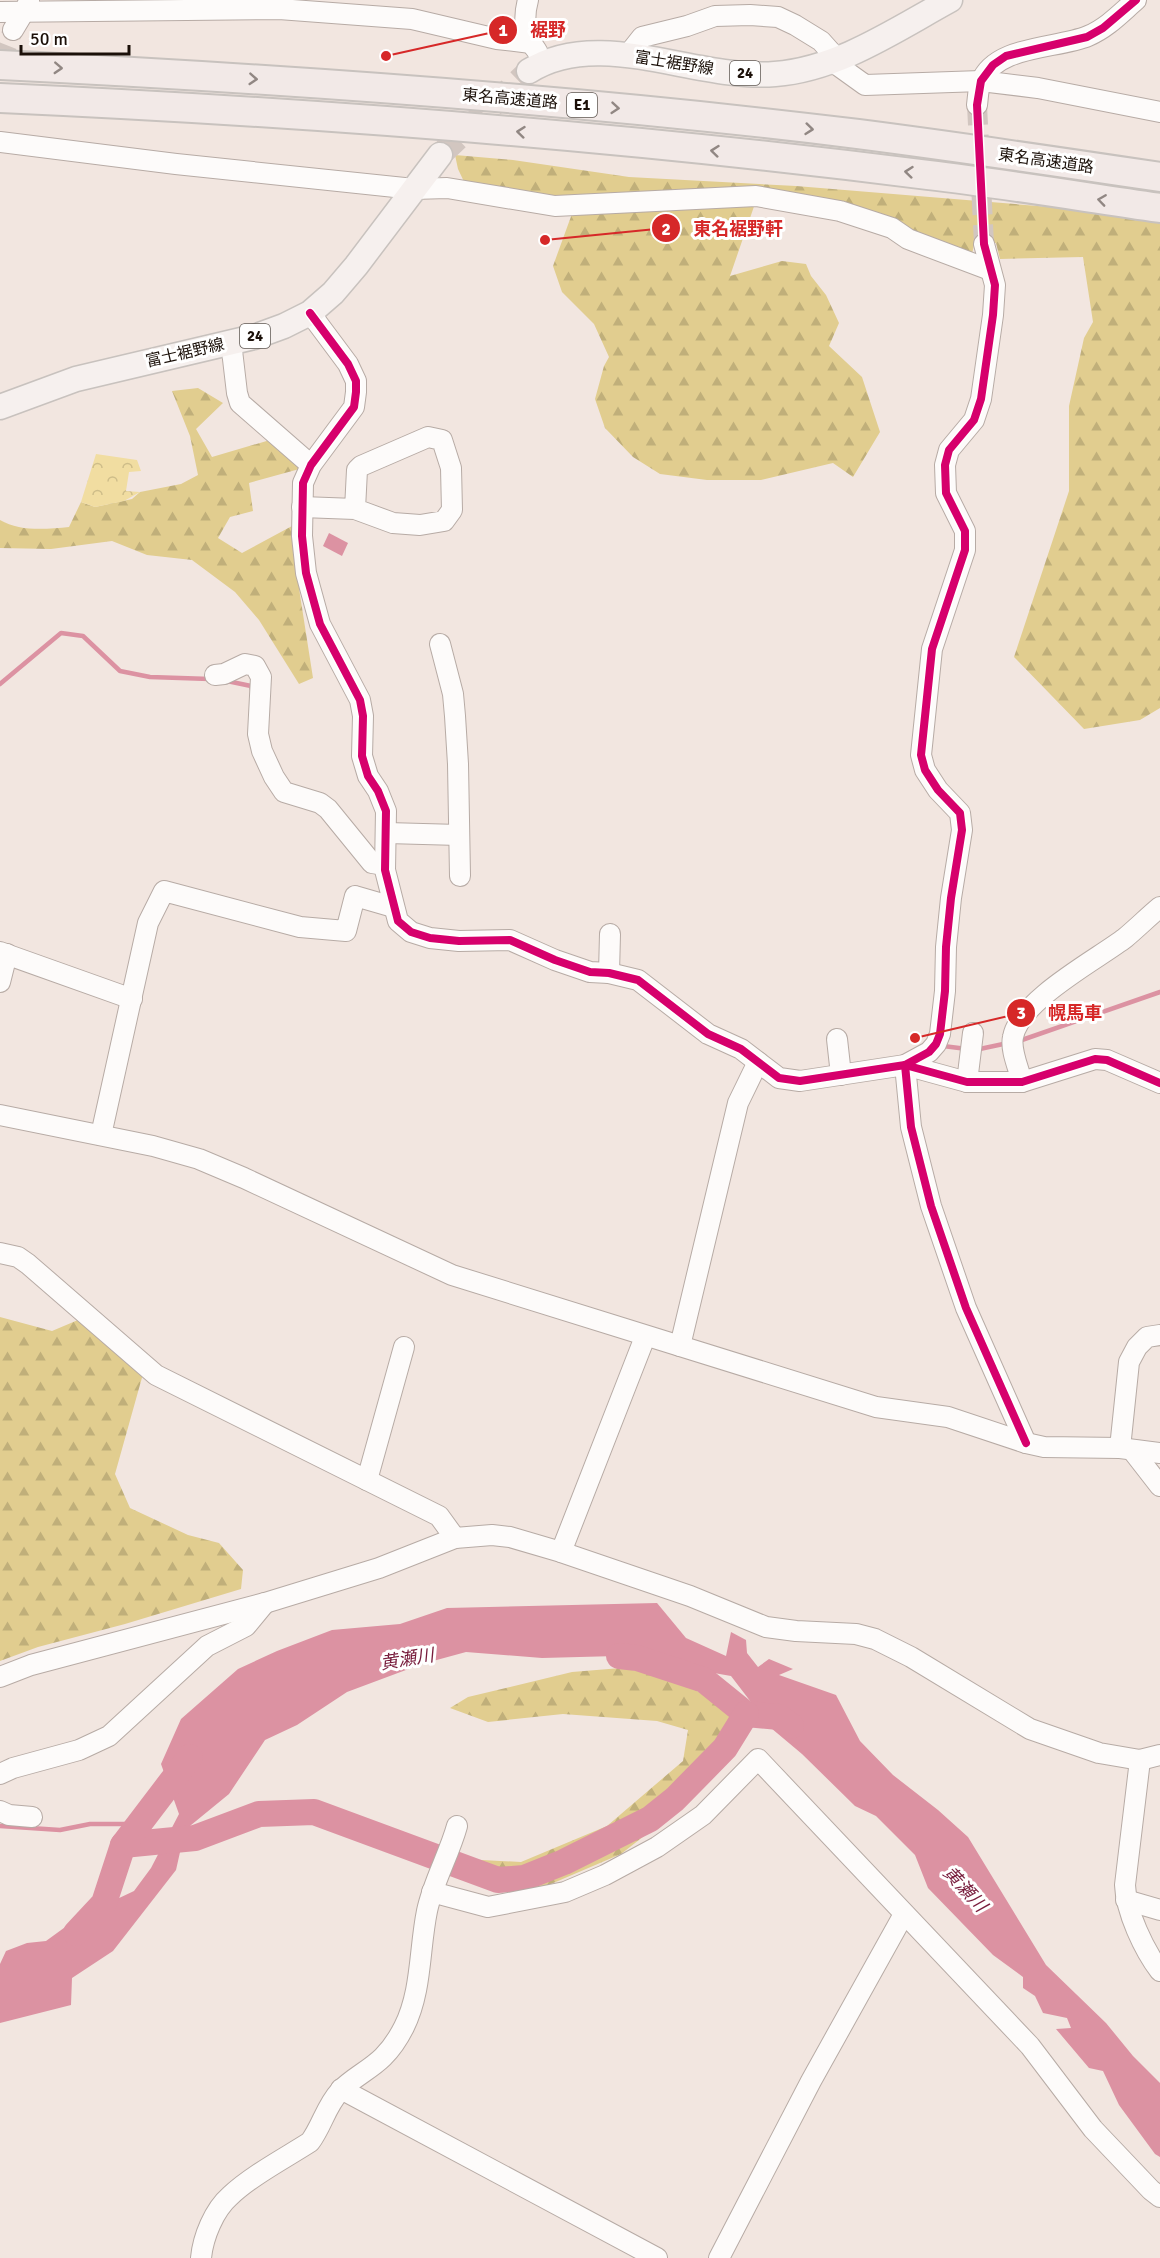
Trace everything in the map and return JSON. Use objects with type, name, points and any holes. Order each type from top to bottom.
[{"type":"highway","name":"東名高速道路","points":[[0,65],[184,74],[617,108],[859,134],[1160,177]]},
{"type":"highway","name":"東名高速道路","points":[[0,98],[276,113],[505,130],[928,175],[1160,208]]},
{"type":"main road","name":"富士裾野線","points":[[535,58],[570,54],[627,56],[721,71],[772,75],[805,71],[836,61],[950,0]]},
{"type":"main road","name":"富士裾野線","points":[[0,407],[76,379],[254,337],[310,313],[333,293],[356,266],[440,155]]},
{"type":"street","points":[[528,0],[524,13],[535,58]]},
{"type":"street","points":[[977,105],[981,81],[993,65],[1006,56],[1087,37],[1103,28],[1136,0]]},
{"type":"street","points":[[0,12],[27,5],[135,5],[279,9],[412,19],[496,39],[535,58]]},
{"type":"street","points":[[13,30],[27,5]]},
{"type":"street","points":[[627,56],[642,37],[687,26],[715,16],[778,17],[821,41],[836,61],[865,85],[981,81],[1038,88],[1160,112]]},
{"type":"street","points":[[0,142],[414,189],[447,188],[555,206],[756,196],[840,211],[892,228],[908,239],[990,270]]},
{"type":"street","points":[[310,313],[348,364],[356,381],[356,392],[354,407],[311,465],[303,483],[305,564],[320,624],[360,700],[363,716],[362,756],[368,776],[378,791],[386,812],[385,865],[398,921],[411,932],[422,936],[459,941],[510,940],[590,972],[609,973],[638,980],[708,1034],[741,1049],[778,1078],[800,1081],[905,1065],[929,1052],[936,1044],[940,1034],[951,898],[962,830],[960,813],[938,790],[925,770],[921,756],[932,649],[965,550],[965,531],[946,493],[945,465],[949,450],[974,420],[981,399],[995,285],[984,244]]},
{"type":"street","points":[[231,342],[240,403],[311,465]]},
{"type":"street","points":[[302,507],[355,509],[393,523],[420,525],[444,521],[452,510],[451,468],[442,440],[428,437],[361,466],[357,470],[355,509]]},
{"type":"street","points":[[440,644],[453,694],[455,716],[460,876]]},
{"type":"street","points":[[215,675],[224,674],[244,664],[255,666],[261,678],[258,734],[262,751],[284,792],[322,805],[372,863],[385,865]]},
{"type":"street","points":[[387,833],[459,835]]},
{"type":"street","points":[[101,1135],[148,923],[164,891],[300,927],[346,931],[355,896],[393,907]]},
{"type":"street","points":[[1022,1082],[1012,1037],[1020,1020],[1042,995],[1126,937],[1160,907]]},
{"type":"street","points":[[609,973],[610,934]]},
{"type":"street","points":[[0,982],[4,953],[132,999]]},
{"type":"street","points":[[967,1082],[973,1033]]},
{"type":"street","points":[[837,1038],[841,1075]]},
{"type":"street","points":[[905,1065],[967,1082],[1022,1082],[1095,1059],[1107,1060],[1160,1083]]},
{"type":"street","points":[[680,1346],[738,1103],[758,1062]]},
{"type":"street","points":[[905,1065],[911,1127],[932,1206],[966,1308],[1026,1443]]},
{"type":"street","points":[[0,1114],[199,1159],[452,1275],[645,1337],[876,1407],[948,1416],[1044,1447],[1126,1449],[1160,1453]]},
{"type":"street","points":[[0,1253],[18,1257],[28,1264],[156,1375],[439,1516],[455,1538]]},
{"type":"street","points":[[1160,1335],[1147,1337],[1137,1347],[1129,1362],[1126,1449],[1160,1486]]},
{"type":"street","points":[[561,1552],[645,1337]]},
{"type":"street","points":[[367,1480],[404,1347]]},
{"type":"street","points":[[0,1677],[31,1665],[265,1603],[379,1568],[455,1538],[475,1535],[510,1537],[690,1596],[766,1627],[856,1634],[875,1639],[911,1657],[1030,1729],[1099,1754],[1140,1760],[1160,1755]]},
{"type":"street","points":[[0,1774],[13,1768],[79,1750],[110,1736],[207,1647],[246,1626],[265,1603]]},
{"type":"street","points":[[432,1892],[488,1907],[565,1892],[585,1884],[657,1847],[704,1815],[758,1760],[1030,2046],[1093,2129],[1160,2197]]},
{"type":"street","points":[[1140,1760],[1125,1885],[1126,1900],[1160,1971]]},
{"type":"street","points":[[0,1811],[9,1815],[32,1817]]},
{"type":"street","points":[[201,2258],[207,2234],[217,2212],[229,2196],[310,2142],[317,2133],[330,2103],[341,2089],[383,2057],[404,2028],[416,1995],[427,1912],[432,1892],[450,1851],[457,1826]]},
{"type":"street","points":[[1126,1900],[1160,1910]]},
{"type":"street","points":[[719,2258],[811,2081],[904,1914]]},
{"type":"street","points":[[341,2089],[657,2258]]},
{"type":"green space","points":[[455,155],[513,160],[629,177],[796,186],[1160,216],[1160,708],[1140,720],[1084,729],[1014,657],[1069,491],[1069,406],[1084,338],[1093,322],[1083,257],[1000,259],[996,243],[975,240],[972,254],[759,192],[730,276],[782,261],[806,264],[811,276],[826,295],[839,323],[829,346],[862,377],[880,432],[853,477],[833,463],[761,480],[707,480],[660,474],[633,457],[605,428],[595,399],[604,366],[609,357],[594,324],[562,292],[553,266],[577,200],[467,188],[458,169]]},
{"type":"green space","points":[[198,388],[223,403],[196,429],[212,457],[270,440],[303,468],[249,483],[253,511],[230,517],[218,538],[242,553],[292,526],[313,678],[299,684],[259,620],[235,592],[192,560],[147,555],[112,541],[51,549],[0,548],[0,520],[25,528],[69,527],[81,502],[95,507],[132,499],[140,492],[181,484],[198,475],[190,436],[172,391]]},
{"type":"green space","points":[[96,454],[137,460],[141,471],[129,472],[126,491],[140,492],[124,501],[95,507],[81,502]]},
{"type":"green space","points":[[0,1317],[52,1331],[78,1320],[143,1374],[115,1474],[130,1508],[188,1535],[219,1543],[243,1570],[241,1589],[38,1647],[0,1661]]},
{"type":"green space","points":[[621,1668],[676,1678],[707,1697],[732,1717],[735,1736],[721,1761],[662,1822],[621,1854],[544,1887],[491,1886],[461,1872],[463,1859],[521,1862],[607,1826],[683,1761],[688,1730],[657,1721],[563,1714],[488,1722],[450,1708],[468,1697],[572,1672]]},
{"type":"water","points":[[329,533],[348,543],[342,556],[323,546]]},
{"type":"water","points":[[657,1603],[686,1638],[726,1656],[731,1632],[746,1640],[747,1653],[758,1667],[769,1659],[793,1669],[779,1675],[836,1695],[860,1741],[893,1775],[968,1837],[1046,1965],[1106,2023],[1133,2056],[1160,2083],[1160,2157],[1155,2154],[1119,2105],[1103,2071],[1089,2068],[1056,2029],[1071,2028],[1067,2018],[1043,2013],[1035,1996],[1023,1988],[1023,1977],[993,1955],[928,1888],[915,1855],[876,1816],[855,1806],[802,1754],[771,1728],[731,1676],[617,1656],[542,1658],[466,1652],[422,1664],[347,1692],[297,1725],[265,1740],[229,1794],[185,1830],[176,1870],[113,1951],[72,1978],[71,2005],[0,2023],[0,1964],[6,1951],[27,1943],[46,1941],[79,1917],[134,1891],[151,1868],[179,1814],[161,1764],[181,1719],[238,1669],[332,1630],[400,1624],[447,1608]]},
{"type":"waterway","points":[[0,684],[61,633],[83,636],[120,671],[150,677],[210,679]]},
{"type":"waterway","points":[[227,681],[251,686],[252,690]]},
{"type":"waterway","points":[[1019,1041],[1160,992]]},
{"type":"waterway","points":[[975,1050],[1008,1043]]},
{"type":"waterway","points":[[943,1046],[967,1049]]},
{"type":"waterway","name":"黄瀬川","points":[[619,1656],[637,1658],[704,1680],[746,1714],[779,1717],[791,1726]]},
{"type":"waterway","name":"黄瀬川","points":[[123,1845],[195,1838],[259,1814],[314,1812],[498,1880],[524,1878],[564,1862],[650,1819],[675,1799],[725,1748],[746,1714]]},
{"type":"waterway","name":"黄瀬川","points":[[76,1933],[104,1903],[123,1845],[190,1757]]},
{"type":"waterway","points":[[0,1826],[60,1830],[90,1824],[139,1824]]},
{"type":"tunnel","points":[[0,64],[13,30]]},
{"type":"tunnel","points":[[440,155],[529,71]]},
{"type":"tunnel","points":[[977,105],[984,244]]},
{"type":"cycle path","points":[[1026,1443],[966,1308],[931,1206],[911,1127],[905,1065],[929,1052],[936,1044],[940,1034],[951,898],[962,830],[960,813],[938,790],[925,770],[921,755],[932,649],[965,550],[965,531],[946,493],[945,465],[949,450],[974,420],[981,399],[993,315],[995,285],[984,244],[977,105],[981,81],[993,65],[1006,56],[1087,37],[1103,28],[1136,0]]},
{"type":"cycle path","points":[[310,313],[348,364],[356,381],[356,392],[354,407],[311,465],[303,483],[302,536],[306,573],[320,624],[360,700],[363,716],[362,756],[368,776],[378,791],[386,811],[385,870],[398,921],[411,932],[430,938],[459,941],[510,940],[555,960],[590,972],[609,973],[638,980],[708,1034],[741,1049],[779,1078],[800,1081],[905,1065],[967,1082],[1022,1082],[1095,1059],[1107,1060],[1160,1083]]},
{"type":"place","name":"裾野","points":[[386,56]]},
{"type":"place","name":"東名裾野軒","points":[[545,240]]},
{"type":"place","name":"幌馬車","points":[[915,1038]]}]
